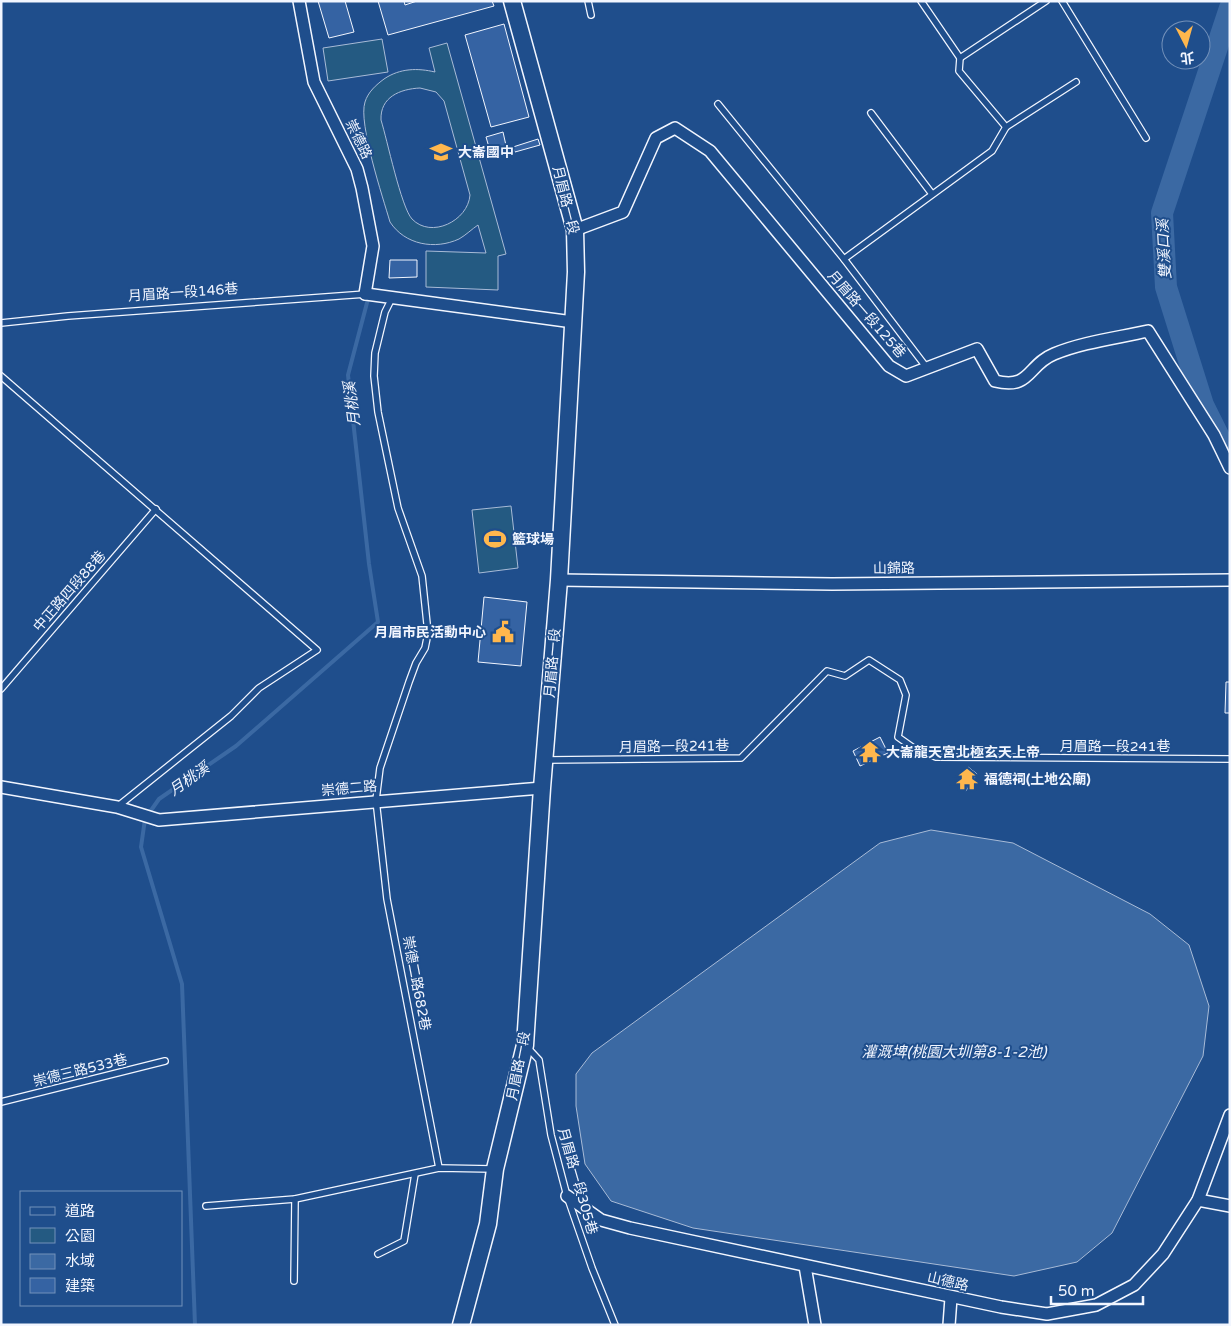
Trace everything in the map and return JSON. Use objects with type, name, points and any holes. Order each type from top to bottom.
[{"type":"street","name":"崇德路","points":[[299,1],[314,82],[357,169],[371,228],[373,246],[366,294]]},
{"type":"street","name":"月眉路一段","points":[[461,1325],[488,1224],[495,1169],[525,1045],[544,760],[559,580],[576,272],[575,230],[512,1]]},
{"type":"street","name":"月眉路一段125巷","points":[[575,230],[624,212],[656,138],[675,128],[710,151],[889,366],[906,376],[972,349],[977,349],[995,381],[1009,384],[1018,382],[1052,354],[1148,331],[1214,435],[1230,468]]},
{"type":"street","points":[[366,294],[573,322]]},
{"type":"street","name":"山錦路","points":[[559,580],[842,584],[1230,580]]},
{"type":"street","points":[[1,788],[118,807]]},
{"type":"street","name":"崇德二路","points":[[118,807],[159,820],[376,800],[542,788]]},
{"type":"street","name":"山德路","points":[[567,1196],[601,1220],[951,1298],[1047,1314],[1096,1306],[1134,1285],[1163,1254],[1198,1200],[1230,1115]]},
{"type":"street","points":[[1198,1200],[1230,1206]]},
{"type":"street","points":[[805,1266],[815,1325]]},
{"type":"street","points":[[949,1325],[951,1298]]},
{"type":"lane","points":[[588,1],[591,15]]},
{"type":"lane","points":[[921,1],[960,58],[959,71],[1006,127]]},
{"type":"lane","points":[[960,58],[1046,1]]},
{"type":"lane","points":[[1062,1],[1146,138]]},
{"type":"lane","points":[[844,259],[992,151],[1006,127],[1076,82]]},
{"type":"lane","points":[[718,104],[844,259],[927,368]]},
{"type":"lane","points":[[871,113],[932,194]]},
{"type":"lane","name":"月眉路一段146巷","points":[[1,324],[68,316],[366,294]]},
{"type":"lane","name":"崇德二路682巷","points":[[388,298],[375,353],[374,376],[378,412],[398,508],[422,576],[428,633],[425,648],[416,663],[380,768],[376,800],[387,899],[439,1168]]},
{"type":"lane","points":[[1,376],[317,650],[258,688],[231,716],[118,807]]},
{"type":"lane","name":"中正路四段88巷","points":[[1,689],[156,509]]},
{"type":"lane","name":"月眉路一段241巷","points":[[544,760],[741,758],[828,671],[845,676],[869,660],[900,680],[906,696],[898,737],[915,749],[936,757],[1230,759]]},
{"type":"lane","name":"月眉路一段305巷","points":[[525,1045],[539,1060],[551,1135],[567,1196],[592,1268],[615,1325]]},
{"type":"lane","name":"崇德三路533巷","points":[[1,1102],[165,1061]]},
{"type":"lane","points":[[206,1206],[295,1199],[439,1168],[495,1169]]},
{"type":"lane","points":[[378,1254],[404,1241],[415,1174]]},
{"type":"lane","points":[[294,1281],[295,1199]]},
{"type":"green space","points":[[382,39],[388,72],[328,81],[323,48]]},
{"type":"green space","points":[[447,43],[506,254],[498,256],[498,290],[426,287],[426,251],[486,253],[478,225],[459,239],[450,242],[431,245],[412,240],[396,230],[390,222],[377,179],[365,126],[366,98],[378,84],[390,75],[416,70],[435,72],[429,48]],"holes":[[[420,88],[436,92],[444,101],[470,195],[463,213],[456,219],[438,227],[429,227],[420,225],[412,219],[403,201],[381,120],[384,105],[399,92]]]},
{"type":"green space","name":"籃球場","points":[[511,506],[518,568],[479,573],[472,510]]},
{"type":"water","name":"灌溉埤(桃園大圳第8-1-2池)","points":[[931,830],[1013,843],[1150,914],[1189,945],[1209,1006],[1203,1056],[1112,1233],[1077,1262],[1014,1276],[693,1228],[611,1201],[585,1164],[576,1106],[576,1074],[592,1053],[880,843]]},
{"type":"building","points":[[318,1],[345,1],[354,32],[329,38]]},
{"type":"building","points":[[378,1],[404,1],[405,5],[417,1],[492,1],[494,6],[388,35]]},
{"type":"building","points":[[504,24],[529,117],[491,127],[465,35]]},
{"type":"building","points":[[503,132],[507,150],[491,154],[486,137]]},
{"type":"building","points":[[538,139],[540,145],[515,152],[513,147]]},
{"type":"building","points":[[390,260],[417,260],[417,277],[389,278]]},
{"type":"building","name":"月眉市民活動中心","points":[[484,597],[527,602],[521,666],[478,662]]},
{"type":"building","points":[[1226,682],[1230,682],[1230,713],[1225,713]]},
{"type":"building","name":"大崙龍天宮北極玄天上帝","points":[[880,737],[888,753],[860,766],[853,751]]},
{"type":"building","name":"福德祠(土地公廟)","points":[[968,767],[977,774],[966,791],[958,784]]},
{"type":"waterway","name":"雙溪口溪","points":[[1222,443],[1203,405],[1166,287],[1162,213],[1230,8]]},
{"type":"waterway","name":"月桃溪","points":[[195,1325],[182,984],[141,847],[145,819],[159,799],[236,746],[378,622],[369,564],[348,375],[368,299]]},
{"type":"place","name":"大崙國中","points":[[441,152]]},
{"type":"place","name":"籃球場","points":[[495,539]]},
{"type":"place","name":"月眉市民活動中心","points":[[503,632]]},
{"type":"place","name":"大崙龍天宮北極玄天上帝","points":[[870,752]]},
{"type":"place","name":"福德祠(土地公廟)","points":[[967,779]]}]
